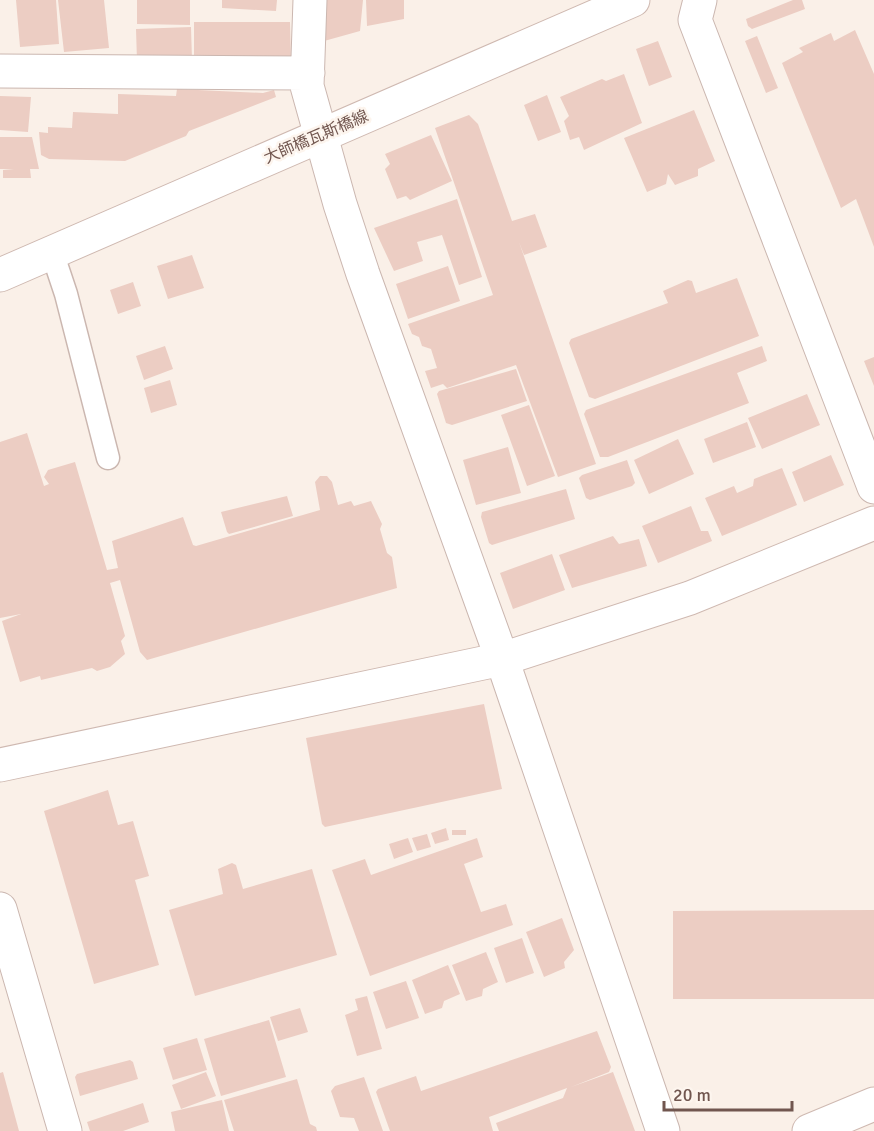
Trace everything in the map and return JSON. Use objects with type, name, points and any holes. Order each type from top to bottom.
[{"type":"street","points":[[310,0],[307,86],[340,204],[363,274],[502,659],[663,1131]]},
{"type":"street","name":"大師橋瓦斯橋線","points":[[0,275],[633,0]]},
{"type":"street","points":[[700,0],[695,20],[874,487]]},
{"type":"street","points":[[0,71],[308,73]]},
{"type":"street","points":[[0,765],[502,659],[690,598],[874,524]]},
{"type":"street","points":[[0,909],[65,1131]]},
{"type":"street","points":[[809,1131],[874,1104]]},
{"type":"lane","points":[[52,252],[66,294],[108,458]]},
{"type":"building","points":[[16,0],[56,0],[59,44],[20,47]]},
{"type":"building","points":[[58,0],[104,0],[109,48],[64,52]]},
{"type":"building","points":[[137,0],[190,0],[190,25],[137,24]]},
{"type":"building","points":[[222,0],[277,0],[276,11],[222,8]]},
{"type":"building","points":[[319,0],[363,0],[360,31],[317,43]]},
{"type":"building","points":[[366,0],[404,0],[404,19],[367,26]]},
{"type":"building","points":[[793,0],[802,0],[805,9],[752,29],[748,26],[746,19]]},
{"type":"building","points":[[194,22],[290,22],[291,62],[194,62]]},
{"type":"building","points":[[191,27],[192,60],[137,61],[136,29]]},
{"type":"building","points":[[855,30],[874,74],[874,247],[856,199],[841,208],[782,63],[803,52],[799,48],[831,33],[834,41]]},
{"type":"building","points":[[757,36],[778,88],[766,93],[745,41]]},
{"type":"building","points":[[658,41],[672,77],[649,86],[636,49]]},
{"type":"building","points":[[624,74],[642,123],[584,150],[579,137],[570,140],[564,121],[569,116],[560,97],[602,79],[606,81]]},
{"type":"building","points":[[177,89],[263,93],[274,90],[276,97],[189,131],[186,136],[125,161],[49,159],[41,155],[39,132],[48,133],[48,127],[72,128],[73,112],[118,114],[118,94],[176,96]]},
{"type":"building","points":[[547,95],[561,132],[538,141],[524,105]]},
{"type":"building","points":[[0,96],[31,97],[28,132],[0,130]]},
{"type":"building","points":[[694,110],[715,161],[698,169],[698,176],[675,185],[668,174],[666,184],[647,192],[624,138]]},
{"type":"building","points":[[469,115],[478,124],[512,221],[535,214],[547,247],[524,255],[519,242],[596,464],[558,477],[516,365],[447,388],[443,384],[431,388],[425,371],[437,368],[431,349],[422,346],[419,337],[412,334],[408,324],[493,295],[435,128]]},
{"type":"building","points":[[431,135],[452,181],[410,200],[406,196],[397,199],[385,169],[390,164],[385,154]]},
{"type":"building","points":[[0,137],[32,137],[39,169],[30,169],[31,178],[3,178],[3,170],[14,169],[0,169]]},
{"type":"building","points":[[457,199],[482,277],[459,285],[442,235],[417,242],[423,261],[394,271],[374,228]]},
{"type":"building","points":[[192,255],[204,288],[168,299],[157,266]]},
{"type":"building","points":[[448,266],[460,301],[408,319],[396,284]]},
{"type":"building","points":[[737,278],[759,336],[595,399],[589,397],[569,343],[571,339],[668,303],[663,291],[688,280],[692,281],[696,293]]},
{"type":"building","points":[[133,282],[141,306],[118,314],[110,290]]},
{"type":"building","points":[[165,346],[173,369],[144,380],[136,356]]},
{"type":"building","points":[[762,346],[767,361],[737,373],[749,403],[608,457],[600,457],[584,414],[586,410]]},
{"type":"building","points":[[874,357],[874,386],[864,361]]},
{"type":"building","points":[[516,369],[527,401],[452,425],[446,423],[437,394],[439,391]]},
{"type":"building","points":[[170,380],[177,405],[151,413],[144,388]]},
{"type":"building","points":[[807,394],[820,425],[762,449],[748,418]]},
{"type":"building","points":[[529,405],[555,476],[527,486],[501,415]]},
{"type":"building","points":[[747,422],[756,447],[713,463],[704,439]]},
{"type":"building","points":[[27,433],[44,486],[49,484],[44,477],[48,470],[75,462],[107,570],[118,568],[112,541],[183,517],[193,545],[196,546],[320,510],[315,482],[320,476],[327,476],[332,482],[338,505],[351,501],[354,506],[371,501],[382,524],[380,529],[387,553],[392,557],[397,588],[147,660],[140,652],[120,580],[110,583],[125,636],[121,641],[125,654],[110,667],[97,671],[92,668],[41,680],[40,676],[20,682],[2,621],[21,614],[0,618],[0,442]]},
{"type":"building","points":[[678,439],[694,474],[649,494],[634,460]]},
{"type":"building","points":[[508,447],[521,493],[476,505],[463,460]]},
{"type":"building","points":[[831,455],[844,485],[804,502],[792,472]]},
{"type":"building","points":[[627,460],[635,483],[632,486],[590,500],[586,498],[579,478],[582,475]]},
{"type":"building","points":[[782,468],[797,505],[722,536],[705,498],[734,486],[737,493],[753,486],[754,479]]},
{"type":"building","points":[[566,489],[575,519],[492,545],[489,543],[481,517],[482,512]]},
{"type":"building","points":[[287,496],[293,516],[229,534],[227,532],[221,512]]},
{"type":"building","points":[[691,506],[701,531],[708,531],[712,541],[658,563],[642,526]]},
{"type":"building","points":[[613,536],[619,544],[639,539],[647,566],[572,588],[559,555]]},
{"type":"building","points":[[552,554],[565,590],[513,609],[500,573]]},
{"type":"building","points":[[484,704],[502,789],[325,827],[322,824],[306,738]]},
{"type":"building","points":[[108,790],[118,825],[133,821],[149,876],[135,880],[159,965],[94,984],[44,811]]},
{"type":"building","points":[[446,828],[449,840],[435,844],[431,833]]},
{"type":"building","points":[[452,830],[466,830],[466,835],[452,835]]},
{"type":"building","points":[[427,834],[431,847],[417,851],[412,838]]},
{"type":"building","points":[[408,838],[413,852],[394,859],[389,844]]},
{"type":"building","points":[[477,838],[483,857],[464,864],[481,912],[506,904],[513,925],[370,976],[332,870],[365,859],[371,875]]},
{"type":"building","points":[[232,863],[236,865],[243,889],[312,869],[337,955],[195,996],[169,910],[223,894],[218,869]]},
{"type":"building","points":[[874,910],[874,999],[673,999],[673,911]]},
{"type":"building","points":[[562,918],[574,950],[564,962],[565,968],[544,977],[526,932]]},
{"type":"building","points":[[522,938],[534,973],[506,983],[494,948]]},
{"type":"building","points":[[486,952],[498,982],[483,989],[482,996],[466,1001],[452,965]]},
{"type":"building","points":[[448,965],[460,994],[444,1001],[442,1008],[425,1014],[412,980]]},
{"type":"building","points":[[406,981],[419,1018],[386,1029],[373,992]]},
{"type":"building","points":[[367,996],[382,1049],[357,1056],[345,1015],[358,1010],[355,999]]},
{"type":"building","points":[[300,1008],[308,1032],[278,1041],[270,1017]]},
{"type":"building","points":[[269,1020],[286,1077],[221,1096],[204,1039]]},
{"type":"building","points":[[597,1031],[611,1067],[609,1072],[571,1087],[613,1072],[635,1131],[499,1131],[496,1123],[563,1098],[567,1088],[489,1117],[493,1131],[390,1131],[376,1092],[378,1089],[416,1076],[421,1091]]},
{"type":"building","points":[[197,1038],[207,1070],[173,1080],[163,1048]]},
{"type":"building","points":[[130,1060],[133,1062],[138,1079],[80,1096],[75,1077],[77,1074]]},
{"type":"building","points":[[3,1072],[19,1131],[0,1131],[0,1073]]},
{"type":"building","points":[[206,1072],[216,1096],[181,1109],[172,1085]]},
{"type":"building","points":[[364,1077],[383,1131],[359,1131],[354,1118],[340,1117],[331,1091],[335,1086]]},
{"type":"building","points":[[297,1079],[310,1124],[316,1127],[317,1131],[234,1131],[224,1100]]},
{"type":"building","points":[[222,1100],[229,1131],[175,1131],[171,1112]]},
{"type":"building","points":[[143,1103],[149,1122],[123,1131],[90,1131],[87,1122]]}]
